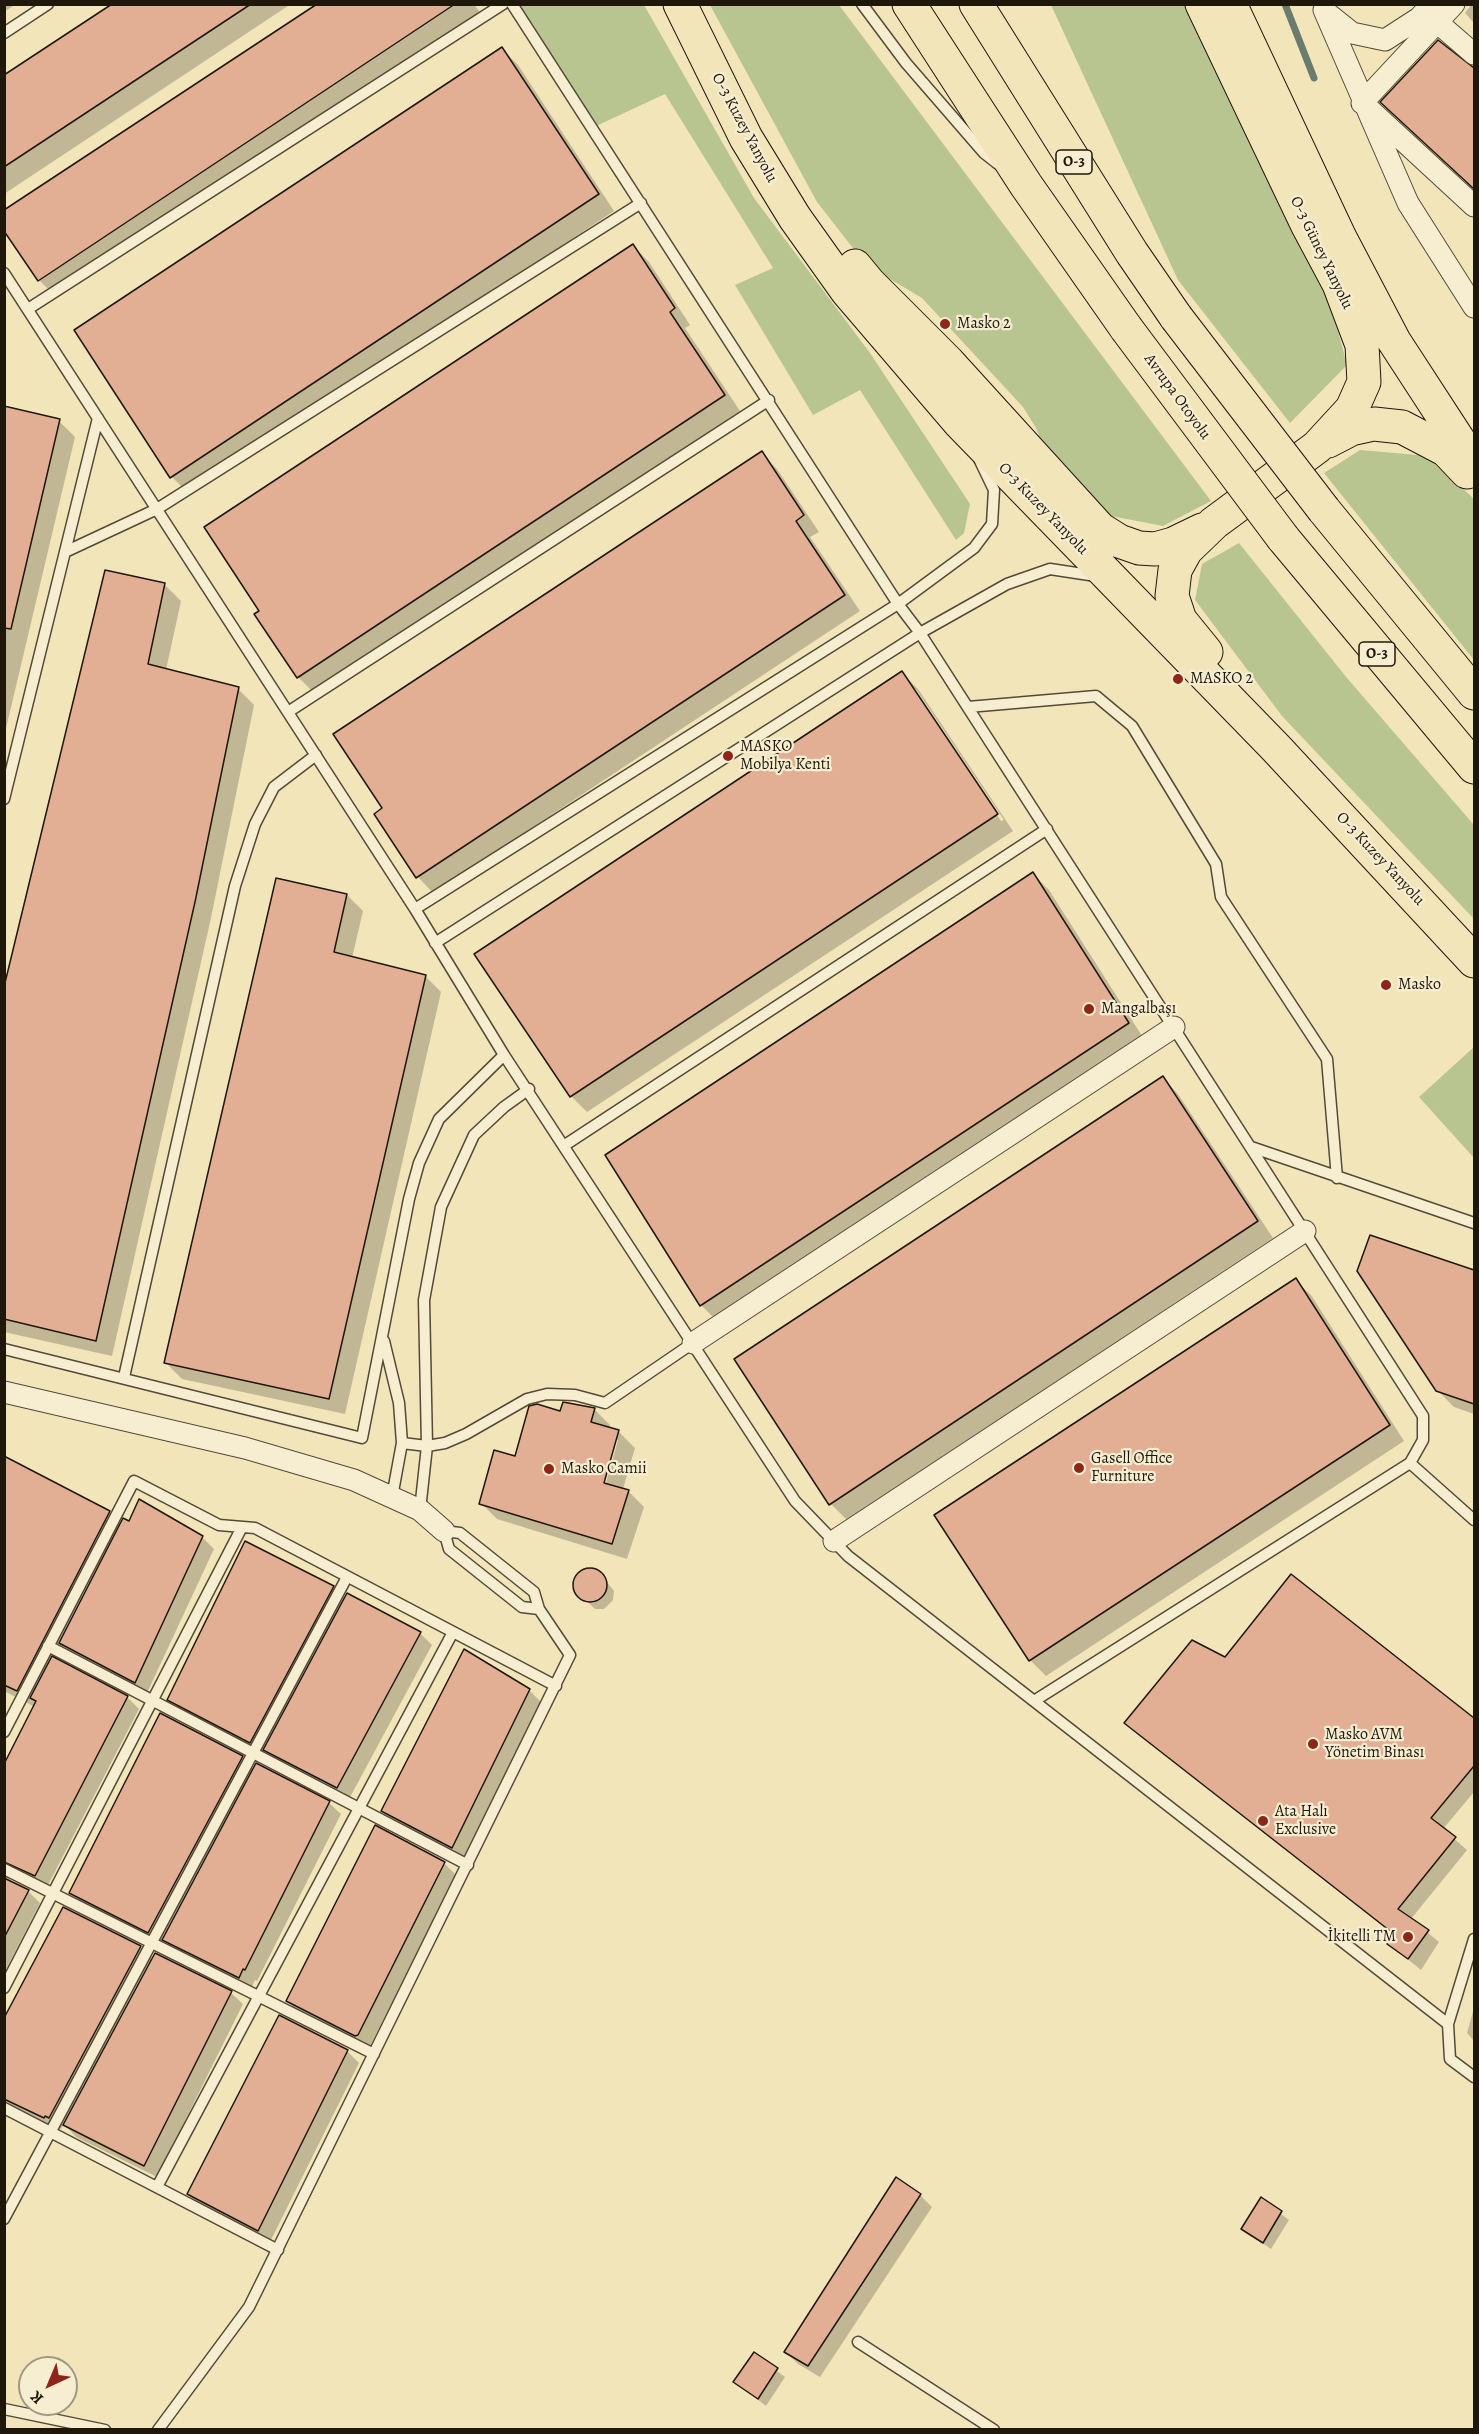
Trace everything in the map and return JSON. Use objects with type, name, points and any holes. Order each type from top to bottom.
[{"type":"main road","name":"O-3 Kuzey Yanyolu","points":[[680,4],[746,138],[795,218],[848,291],[960,423],[1276,748],[1474,961]]},
{"type":"main road","name":"O-3 Kuzey Yanyolu","points":[[700,4],[765,128],[811,206],[838,244],[869,284],[948,362],[1100,529],[1119,541],[1139,548],[1155,549],[1173,544],[1214,524]]},
{"type":"main road","name":"Avrupa Otoyolu","points":[[909,4],[1026,185],[1126,328],[1283,538],[1346,617],[1474,767]]},
{"type":"main road","name":"O-3","points":[[976,4],[1132,254],[1176,316],[1324,510],[1474,693]]},
{"type":"main road","name":"O-3 Güney Yanyolu","points":[[1202,4],[1302,214],[1339,284],[1362,345],[1365,382],[1352,409],[1317,447],[1214,524]]},
{"type":"main road","name":"O-3 Güney Yanyolu","points":[[1230,4],[1340,238],[1394,341],[1474,464]]},
{"type":"main road","points":[[1317,447],[1351,429],[1374,424],[1402,428],[1446,450],[1474,480]]},
{"type":"main road","points":[[1214,524],[1186,550],[1174,570],[1172,596],[1180,620],[1276,748]]},
{"type":"street","points":[[1323,8],[1352,33],[1385,40],[1419,18],[1454,4]]},
{"type":"street","points":[[1323,8],[1362,103],[1408,203],[1474,307]]},
{"type":"street","points":[[1434,11],[1474,54]]},
{"type":"street","points":[[1362,103],[1412,46],[1434,11]]},
{"type":"street","points":[[1362,103],[1474,206]]},
{"type":"street","points":[[693,1343],[1174,1027]]},
{"type":"street","points":[[834,1541],[1305,1231]]},
{"type":"street","points":[[4,1392],[245,1448],[354,1480],[420,1510],[444,1531]]},
{"type":"lane","points":[[4,33],[48,4]]},
{"type":"lane","points":[[28,309],[503,4]]},
{"type":"lane","points":[[512,4],[769,400],[898,604],[920,633],[1047,829],[1423,1416],[1424,1440],[1410,1463],[1034,1701]]},
{"type":"lane","points":[[862,4],[906,63],[984,153],[1026,185]]},
{"type":"lane","points":[[65,552],[157,508],[640,203]]},
{"type":"lane","points":[[4,273],[415,909],[504,1054],[529,1089],[795,1501],[848,1556],[1448,2024]]},
{"type":"lane","points":[[288,712],[769,400]]},
{"type":"lane","points":[[4,799],[98,418]]},
{"type":"lane","points":[[415,909],[898,604],[974,548],[992,524],[994,490],[960,423]]},
{"type":"lane","points":[[435,943],[920,633],[1007,584],[1050,569],[1109,578]]},
{"type":"lane","points":[[968,708],[1096,696],[1132,726],[1216,864],[1221,897],[1327,1059],[1337,1178]]},
{"type":"lane","points":[[124,1377],[235,886],[255,824],[274,787],[316,755]]},
{"type":"lane","points":[[565,1145],[1047,829]]},
{"type":"lane","points":[[4,1349],[362,1438],[409,1199],[419,1162],[439,1119],[504,1054]]},
{"type":"lane","points":[[420,1510],[427,1446],[424,1300],[441,1207],[474,1135],[504,1107],[529,1089]]},
{"type":"lane","points":[[1250,1147],[1474,1223]]},
{"type":"lane","points":[[383,1338],[399,1403],[402,1443],[392,1497]]},
{"type":"lane","points":[[402,1443],[427,1446],[466,1434],[515,1405],[539,1395],[556,1393],[575,1395],[605,1402],[693,1343]]},
{"type":"lane","points":[[1410,1463],[1474,1520]]},
{"type":"lane","points":[[4,1732],[134,1481],[219,1525],[255,1528],[556,1686]]},
{"type":"lane","points":[[4,1988],[242,1527]]},
{"type":"lane","points":[[158,2430],[249,2307],[570,1655],[539,1609],[534,1592],[460,1533],[444,1531],[449,1549],[522,1607],[539,1609]]},
{"type":"lane","points":[[4,2219],[347,1577]]},
{"type":"lane","points":[[157,2187],[453,1632]]},
{"type":"lane","points":[[48,1646],[468,1865]]},
{"type":"lane","points":[[4,1869],[374,2054]]},
{"type":"lane","points":[[1474,1939],[1448,2024],[1450,2059],[1474,2077]]},
{"type":"lane","points":[[4,2108],[278,2250]]},
{"type":"lane","points":[[858,2342],[994,2430]]},
{"type":"lane","points":[[4,2409],[105,2430]]},
{"type":"green space","points":[[514,5],[644,5],[754,198],[870,353],[970,504],[964,533],[956,540],[860,390],[813,415],[735,285],[773,268],[665,94],[594,127]]},
{"type":"green space","points":[[710,5],[839,5],[1211,501],[1163,526],[1111,516],[1044,449],[1036,428],[1023,407],[922,298],[878,272],[856,252],[817,202]]},
{"type":"green space","points":[[1051,5],[1198,5],[1326,285],[1347,365],[1290,423],[1178,280]]},
{"type":"green space","points":[[1360,450],[1429,456],[1474,499],[1474,660],[1324,473]]},
{"type":"green space","points":[[1239,543],[1347,678],[1474,825],[1474,919],[1282,716],[1195,600],[1202,564]]},
{"type":"green space","points":[[1474,1047],[1474,1158],[1419,1097]]},
{"type":"building","points":[[112,4],[251,4],[4,167],[4,75]]},
{"type":"building","points":[[317,4],[455,4],[38,281],[4,231],[4,210]]},
{"type":"building","points":[[1438,40],[1474,68],[1474,189],[1380,102]]},
{"type":"building","points":[[502,47],[599,194],[170,478],[74,330]]},
{"type":"building","points":[[633,244],[675,308],[670,312],[725,395],[297,678],[254,614],[259,611],[204,527]]},
{"type":"building","points":[[4,406],[60,419],[11,629],[4,628]]},
{"type":"building","points":[[762,451],[804,515],[796,521],[845,595],[416,878],[374,814],[382,808],[333,734]]},
{"type":"building","points":[[105,570],[165,583],[148,664],[239,687],[195,902],[96,1341],[4,1319],[4,987]]},
{"type":"building","points":[[902,671],[998,814],[570,1097],[474,954]]},
{"type":"building","points":[[1033,872],[1129,1023],[700,1306],[605,1155]]},
{"type":"building","points":[[276,878],[347,894],[334,952],[426,975],[329,1399],[164,1363]]},
{"type":"building","points":[[1163,1076],[1258,1221],[829,1505],[734,1359]]},
{"type":"building","points":[[1370,1235],[1474,1270],[1474,1404],[1436,1391],[1357,1271]]},
{"type":"building","points":[[1296,1278],[1390,1425],[1029,1661],[934,1515]]},
{"type":"building","name":"Masko Camii","points":[[563,1402],[595,1408],[591,1422],[619,1430],[604,1483],[629,1490],[612,1544],[479,1504],[494,1450],[515,1456],[529,1406],[537,1404],[560,1411]]},
{"type":"building","points":[[4,1456],[110,1511],[17,1691],[4,1685]]},
{"type":"building","points":[[139,1499],[203,1536],[135,1683],[59,1643],[123,1518],[129,1521]]},
{"type":"building","points":[[245,1541],[334,1586],[250,1743],[167,1700]]},
{"type":"building","points":[[590,1568],[602,1573],[607,1585],[602,1597],[590,1602],[578,1597],[573,1585],[578,1573]]},
{"type":"building","name":"Masko AVM Yönetim Binası","points":[[1291,1574],[1474,1718],[1474,1766],[1431,1818],[1456,1837],[1398,1909],[1429,1930],[1408,1959],[1387,1944],[1394,1934],[1124,1723],[1192,1640],[1225,1657]]},
{"type":"building","points":[[347,1593],[421,1632],[337,1788],[263,1750]]},
{"type":"building","points":[[464,1649],[530,1689],[452,1848],[381,1811]]},
{"type":"building","points":[[52,1656],[128,1696],[35,1876],[4,1862],[4,1764],[36,1701],[30,1698]]},
{"type":"building","points":[[160,1713],[243,1756],[148,1933],[69,1893]]},
{"type":"building","points":[[256,1763],[330,1801],[239,1978],[162,1940]]},
{"type":"building","points":[[375,1825],[445,1862],[358,2035],[355,2036],[286,2001]]},
{"type":"building","points":[[4,1878],[29,1890],[4,1938]]},
{"type":"building","points":[[63,1907],[141,1946],[49,2118],[45,2116],[44,2118],[4,2099],[4,2018]]},
{"type":"building","points":[[155,1953],[232,1991],[144,2166],[63,2125]]},
{"type":"building","points":[[279,2015],[348,2050],[258,2231],[187,2194]]},
{"type":"building","points":[[896,2177],[921,2194],[808,2366],[784,2352]]},
{"type":"building","points":[[1261,2197],[1282,2211],[1263,2243],[1241,2229]]},
{"type":"building","points":[[754,2352],[778,2368],[758,2399],[733,2382]]},
{"type":"waterway","points":[[1285,4],[1314,78]]},
{"type":"place","name":"Masko 2","points":[[945,324]]},
{"type":"place","name":"MASKO 2","points":[[1178,679]]},
{"type":"place","name":"MASKO Mobilya Kenti","points":[[728,756]]},
{"type":"place","name":"Masko","points":[[1386,985]]},
{"type":"place","name":"Mangalbaşı","points":[[1089,1009]]},
{"type":"place","name":"Gasell Office Furniture","points":[[1079,1468]]},
{"type":"place","name":"Masko Camii","points":[[549,1469]]},
{"type":"place","name":"Masko AVM Yönetim Binası","points":[[1313,1744]]},
{"type":"place","name":"Ata Halı Exclusive","points":[[1263,1821]]},
{"type":"place","name":"İkitelli TM","points":[[1408,1937]]}]
